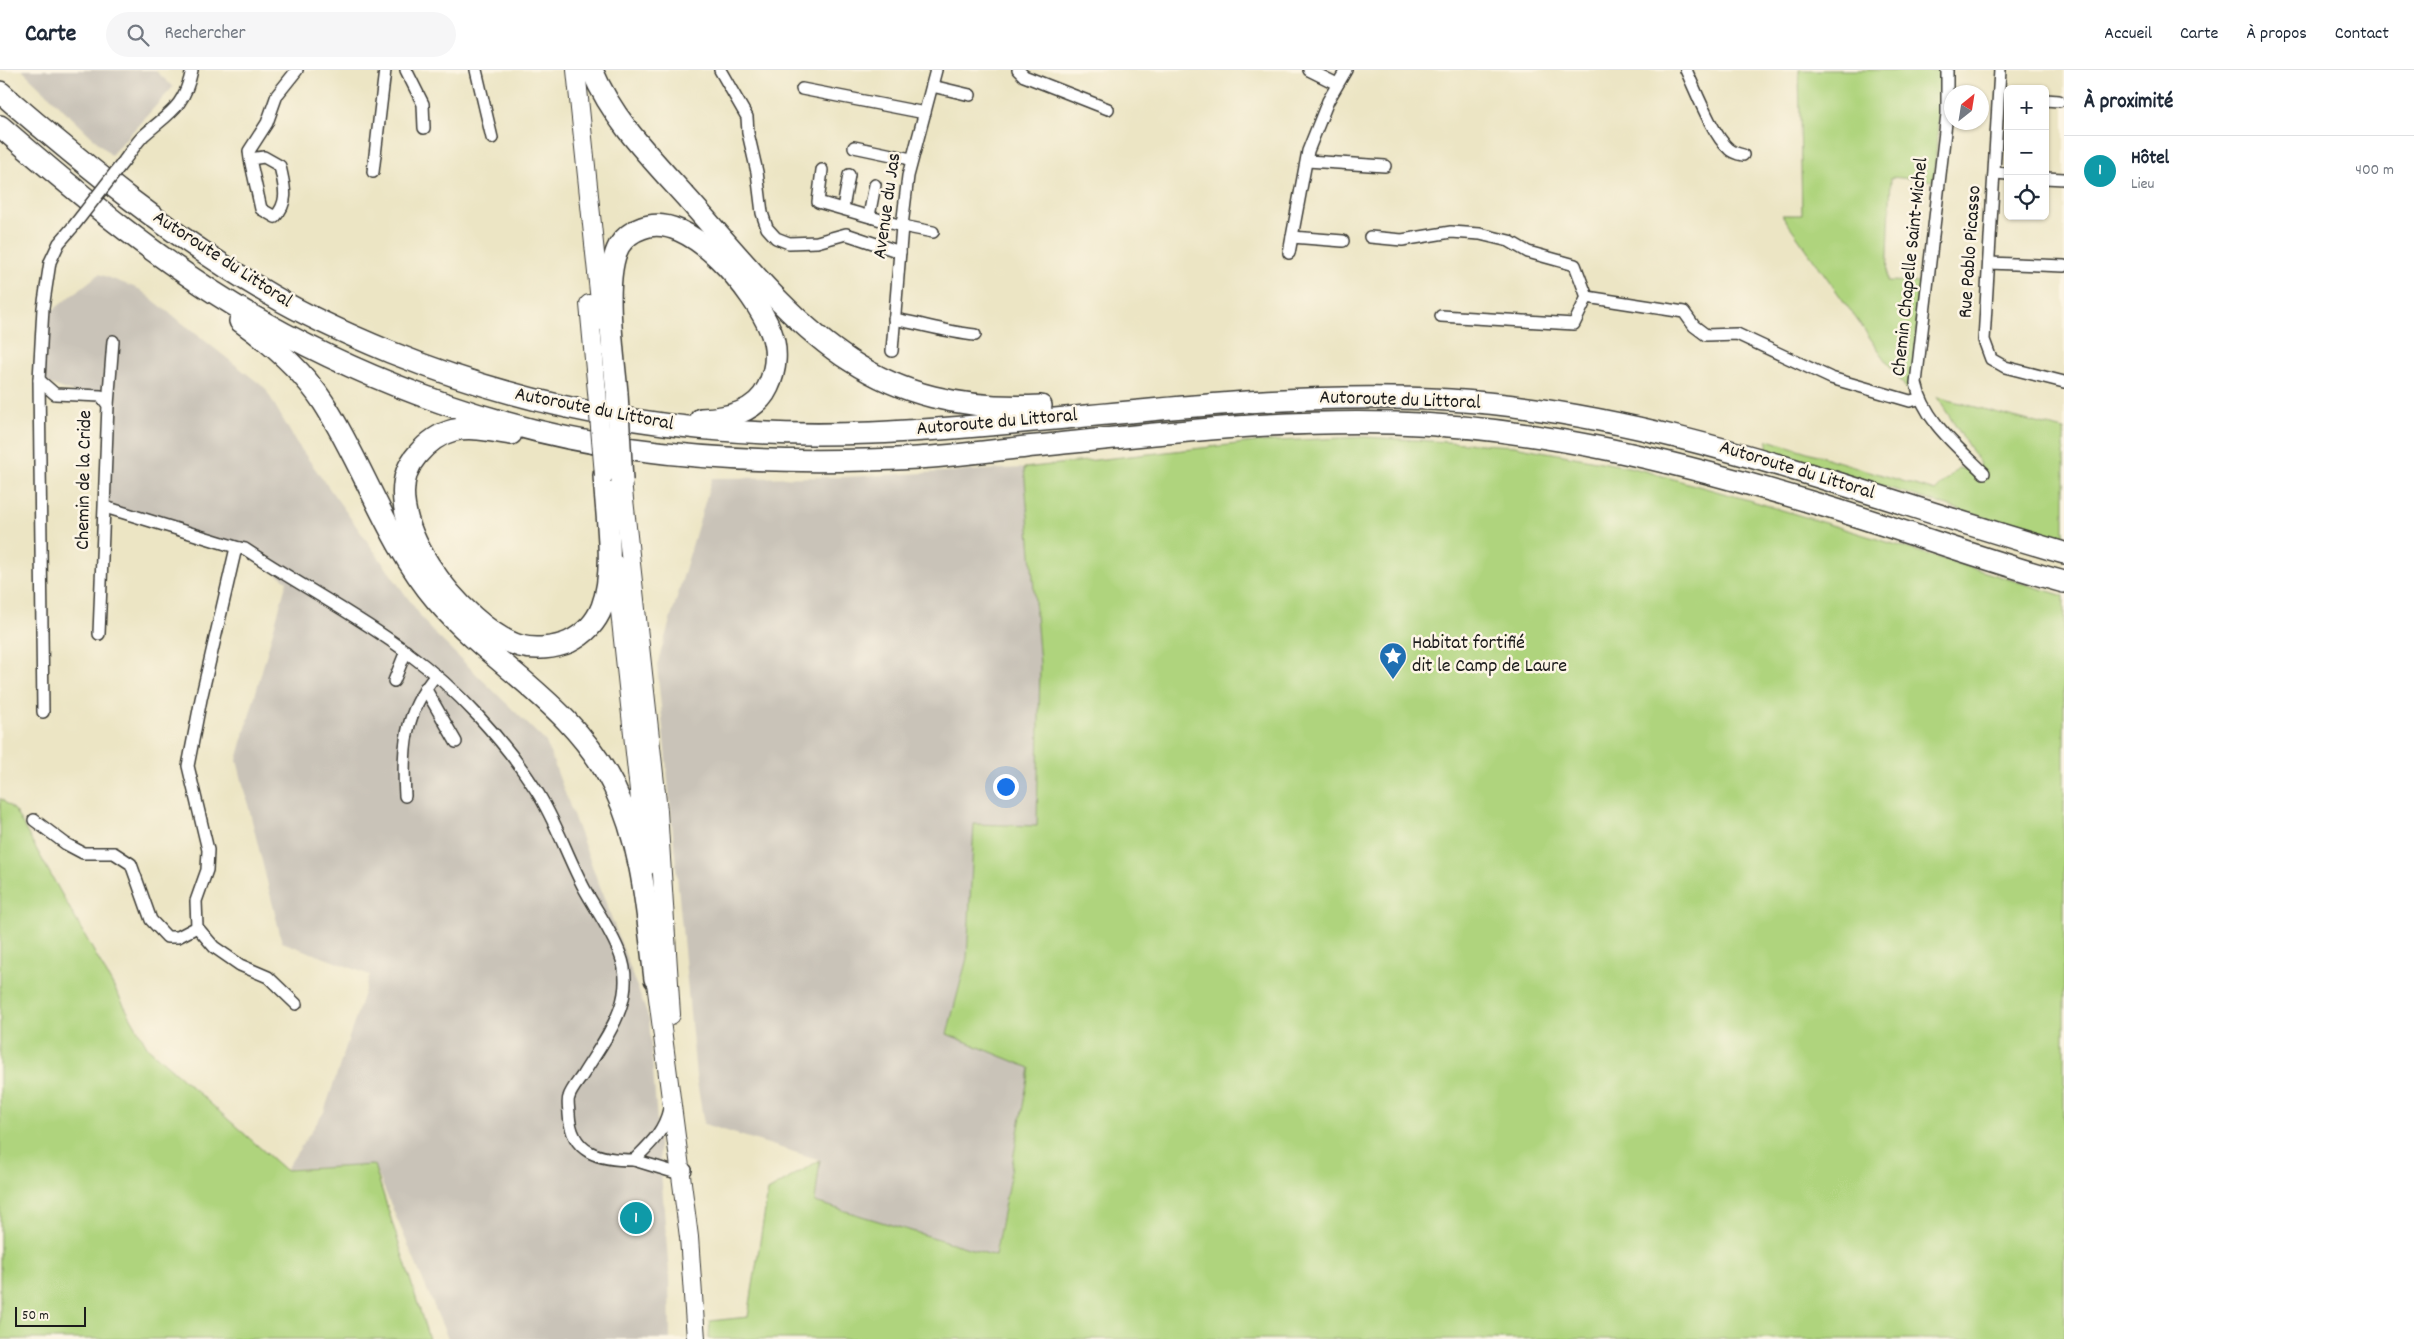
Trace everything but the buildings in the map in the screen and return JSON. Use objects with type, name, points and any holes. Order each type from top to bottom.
[{"type":"highway","points":[[592,70],[602,95],[629,132],[770,292],[828,347],[870,374],[930,397],[974,405],[1012,407],[1288,398]]},
{"type":"highway","name":"Autoroute du Littoral","points":[[0,92],[66,149],[178,236],[275,298],[378,347],[432,369],[498,391],[573,410],[642,422],[714,431],[783,434],[871,433],[1288,398],[1375,397],[1451,400],[1521,406],[1605,421],[1704,443],[2064,553]]},
{"type":"highway","name":"Autoroute du Littoral","points":[[0,126],[123,226],[207,286],[261,321],[357,368],[455,407],[537,430],[628,448],[683,455],[756,460],[920,458],[1290,424],[1397,423],[1551,437],[1636,454],[1708,472],[1815,503],[2064,582]]},
{"type":"highway","points":[[0,131],[109,226],[274,348],[297,370],[322,401],[343,436],[398,546],[436,599],[456,622],[532,687],[567,720],[592,750],[613,785],[625,812],[640,861],[655,979]]},
{"type":"highway","points":[[378,347],[475,378],[587,407],[672,418],[730,417],[751,408],[765,393],[774,375],[775,354],[771,332],[758,307],[742,284],[711,251],[678,229],[660,225],[647,226],[634,231],[619,246],[615,255],[610,296],[608,393],[616,482],[606,592],[595,621],[580,635],[562,645],[544,648],[520,646],[498,634],[474,616],[447,589],[422,554],[410,531],[404,509],[403,485],[411,462],[422,449],[439,436],[456,430],[490,431],[633,456],[708,464],[827,465],[920,458]]},
{"type":"main road","points":[[566,70],[608,393]]},
{"type":"main road","points":[[576,70],[608,393]]},
{"type":"main road","points":[[616,482],[655,979],[670,1100],[682,1160]]},
{"type":"main road","points":[[616,482],[658,811],[671,1023],[696,1339]]},
{"type":"street","points":[[43,712],[39,380],[43,308],[50,262],[59,242],[72,228],[142,137],[172,113],[189,86],[192,70]]},
{"type":"street","points":[[250,158],[264,157],[280,166],[284,186],[283,208],[274,217],[261,209],[250,158],[249,151],[267,123],[277,95],[297,70]]},
{"type":"street","points":[[373,172],[385,70]]},
{"type":"street","points":[[406,70],[424,104],[424,128]]},
{"type":"street","points":[[476,70],[492,138]]},
{"type":"street","points":[[720,70],[747,117],[762,214],[767,228],[776,238],[789,243],[817,242],[846,234],[900,252]]},
{"type":"street","name":"Avenue du Jas","points":[[892,351],[902,226],[911,159],[936,70]]},
{"type":"street","points":[[1018,70],[1024,76],[1108,109]]},
{"type":"street","points":[[1309,70],[1337,84]]},
{"type":"street","points":[[1290,253],[1306,161],[1328,101],[1346,70]]},
{"type":"street","points":[[1686,70],[1708,116],[1727,146],[1734,152],[1743,155]]},
{"type":"street","name":"Chemin Chapelle Saint-Michel","points":[[1947,70],[1947,114],[1916,383],[1919,399],[1938,428],[1984,473]]},
{"type":"street","name":"Rue Pablo Picasso","points":[[2000,70],[2004,96],[1994,173],[1984,340],[1991,358],[2005,368],[2064,382]]},
{"type":"street","points":[[932,86],[970,95]]},
{"type":"street","points":[[802,89],[925,113]]},
{"type":"street","points":[[2049,100],[2059,101]]},
{"type":"street","points":[[854,147],[911,159]]},
{"type":"street","points":[[1306,161],[1384,166]]},
{"type":"street","points":[[822,170],[818,202],[902,226],[933,232]]},
{"type":"street","points":[[1994,173],[2004,174]]},
{"type":"street","points":[[843,208],[849,175]]},
{"type":"street","points":[[2049,178],[2064,180]]},
{"type":"street","points":[[869,216],[875,185]]},
{"type":"street","points":[[1370,237],[1402,240],[1451,232],[1480,234],[1509,241],[1528,252],[1575,265],[1587,297],[1574,324],[1441,316]]},
{"type":"street","points":[[1292,237],[1343,241]]},
{"type":"street","points":[[1989,263],[2064,266]]},
{"type":"street","points":[[1587,297],[1684,312],[1694,326],[1706,335],[1737,334],[1831,378],[1910,401],[1919,399]]},
{"type":"street","points":[[894,319],[950,332],[975,335]]},
{"type":"street","points":[[108,404],[113,341]]},
{"type":"street","name":"Chemin de la Cride","points":[[39,380],[55,394],[101,396],[108,404],[99,634]]},
{"type":"street","points":[[105,507],[245,549],[406,651],[436,675],[470,708],[537,791],[584,888],[608,926],[621,955],[626,987],[621,1010],[569,1097],[570,1125],[582,1148],[607,1160],[634,1160],[667,1172],[682,1160],[665,1139],[653,1141]]},
{"type":"street","points":[[239,548],[235,552],[200,699],[188,766],[208,850],[207,870],[196,901],[197,927],[214,948],[240,965],[268,977],[296,1004]]},
{"type":"street","points":[[394,681],[406,651]]},
{"type":"street","points":[[405,796],[402,758],[414,710],[425,688],[436,675]]},
{"type":"street","points":[[425,688],[456,742]]},
{"type":"street","points":[[34,820],[66,844],[83,853],[114,853],[131,864],[151,920],[167,936],[178,937],[197,927]]},
{"type":"street","points":[[634,1160],[653,1141],[666,1122],[670,1100]]},
{"type":"shaded area","points":[[22,70],[155,70],[173,87],[111,155]]},
{"type":"shaded area","points":[[99,274],[139,289],[265,388],[296,442],[430,629],[546,742],[649,1019],[669,1273],[670,1339],[448,1339],[374,1165],[286,1169],[324,1112],[370,975],[282,942],[237,760],[287,581],[247,553],[105,507],[108,405],[39,380],[43,318]]},
{"type":"shaded area","points":[[1024,468],[1040,664],[1037,826],[974,824],[967,958],[947,1033],[1030,1067],[994,1257],[814,1202],[820,1160],[704,1124],[696,1076],[657,665],[712,478],[843,477]]},
{"type":"green space","points":[[1799,70],[1942,70],[1934,181],[1891,177],[1887,281],[1921,282],[1912,388],[1908,391],[1782,215],[1802,215]]},
{"type":"green space","points":[[1937,397],[2064,430],[2064,542],[1766,450],[1768,440],[1935,491],[1958,468],[1975,471],[1980,464]]},
{"type":"green space","points":[[1365,437],[1514,446],[1634,468],[1759,503],[2064,596],[2064,1339],[709,1339],[710,1321],[748,1317],[768,1191],[820,1160],[815,1202],[995,1256],[1030,1068],[947,1034],[967,958],[974,824],[1037,826],[1040,664],[1024,468],[1255,442]]},
{"type":"green space","points":[[0,798],[15,811],[148,1048],[285,1170],[374,1165],[429,1339],[0,1339]]},
{"type":"place","name":"Habitat fortifié dit le Camp de Laure","points":[[1393,680]]},
{"type":"place","name":"Hôtel","points":[[636,1218]]}]
